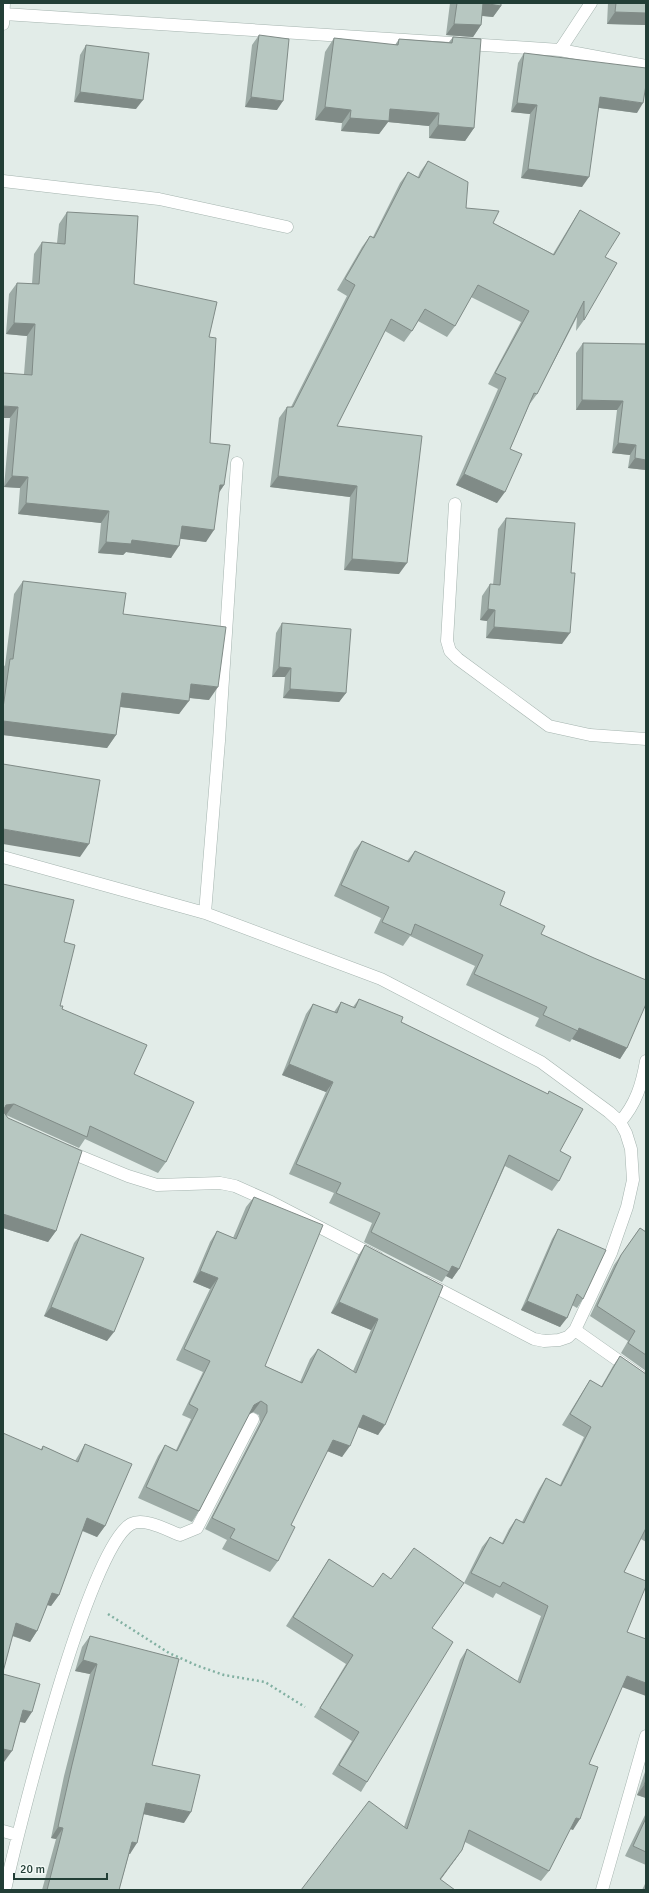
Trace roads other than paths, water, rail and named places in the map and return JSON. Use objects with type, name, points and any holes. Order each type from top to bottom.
[{"type":"street","points":[[560,50],[591,3]]},
{"type":"street","points":[[3,13],[560,50],[646,66]]},
{"type":"street","points":[[3,181],[159,199],[287,227]]},
{"type":"street","points":[[206,913],[237,463]]},
{"type":"street","points":[[455,504],[447,641],[450,651],[458,660],[549,726],[590,735],[646,739]]},
{"type":"street","points":[[3,856],[206,913],[382,979],[541,1062],[610,1112],[620,1122],[626,1133],[631,1148],[633,1180],[627,1207],[611,1253],[575,1330],[568,1337],[559,1340],[544,1341],[534,1339],[416,1278]]},
{"type":"street","points":[[620,1122],[635,1102],[643,1080],[646,1061]]},
{"type":"street","points":[[57,1147],[128,1176],[157,1185],[220,1183],[235,1186],[271,1202],[389,1263]]},
{"type":"street","points":[[575,1330],[646,1380]]},
{"type":"street","points":[[5,1890],[17,1835],[68,1660],[87,1601],[111,1549],[123,1530],[133,1523],[145,1521],[180,1535],[187,1534],[197,1528],[253,1419]]},
{"type":"street","points":[[602,1890],[646,1736]]},
{"type":"street","points":[[3,1831],[17,1835]]}]
